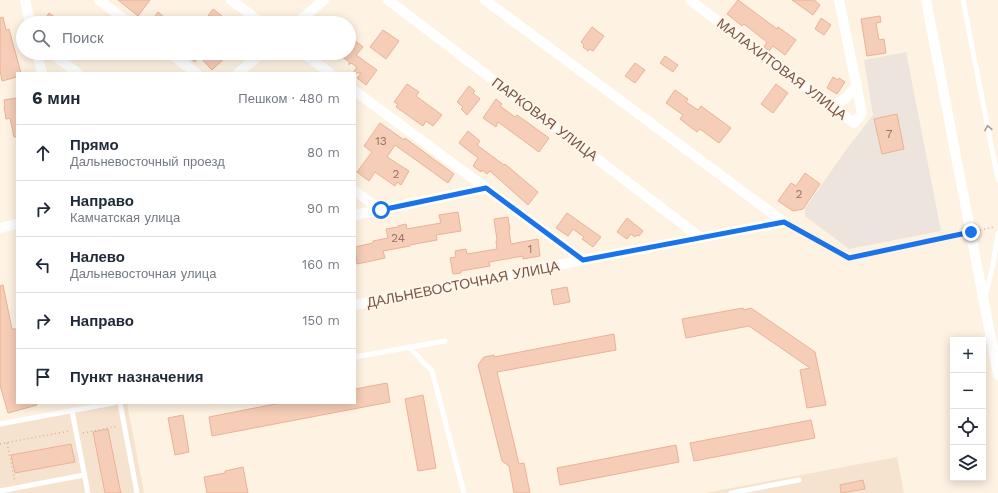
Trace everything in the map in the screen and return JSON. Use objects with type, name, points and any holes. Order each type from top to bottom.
[{"type":"street","points":[[25,0],[28,16]]},
{"type":"street","points":[[99,0],[120,16]]},
{"type":"street","points":[[231,0],[253,16]]},
{"type":"street","points":[[305,16],[324,0]]},
{"type":"street","name":"ПАРКОВАЯ УЛИЦА","points":[[388,0],[701,238]]},
{"type":"street","points":[[485,0],[784,222]]},
{"type":"street","name":"МАЛАХИТОВАЯ УЛИЦА","points":[[690,0],[854,123],[862,114],[857,84]]},
{"type":"street","points":[[832,106],[843,102],[851,94],[857,84],[839,0]]},
{"type":"street","points":[[926,0],[998,374]]},
{"type":"street","points":[[39,60],[42,72]]},
{"type":"street","points":[[60,60],[77,72]]},
{"type":"street","points":[[178,60],[195,72]]},
{"type":"street","points":[[239,72],[254,60]]},
{"type":"street","points":[[312,60],[329,72]]},
{"type":"street","points":[[356,93],[583,260]]},
{"type":"street","points":[[356,215],[486,188]]},
{"type":"street","points":[[356,192],[381,210]]},
{"type":"street","name":"ДАЛЬНЕВОСТОЧНАЯ УЛИЦА","points":[[356,305],[784,222]]},
{"type":"street","points":[[0,228],[16,224]]},
{"type":"lane","points":[[962,0],[998,180]]},
{"type":"lane","points":[[984,302],[993,265],[998,233]]},
{"type":"lane","points":[[356,358],[445,340]]},
{"type":"lane","points":[[409,347],[432,371],[464,493]]},
{"type":"lane","points":[[0,424],[108,404]]},
{"type":"lane","points":[[120,404],[137,493]]},
{"type":"lane","points":[[72,411],[88,493]]},
{"type":"lane","points":[[0,491],[84,475]]},
{"type":"lane","points":[[731,493],[799,480]]},
{"type":"path","points":[[784,222],[849,258],[998,227]]},
{"type":"path","points":[[0,444],[124,425]]},
{"type":"path","points":[[7,442],[16,488]]},
{"type":"shaded area","points":[[906,52],[941,231],[849,249],[805,216],[805,208],[873,115],[864,60]]},
{"type":"shaded area","points":[[127,404],[144,493],[0,493],[0,426]]},
{"type":"shaded area","points":[[897,457],[904,493],[705,493]]},
{"type":"building","points":[[118,0],[150,0],[138,16]]},
{"type":"building","points":[[738,0],[777,29],[778,27],[796,40],[785,55],[773,46],[769,51],[764,47],[767,42],[744,24],[742,26],[727,14]]},
{"type":"building","points":[[792,0],[814,0],[820,5],[813,15]]},
{"type":"building","points":[[213,9],[222,16],[208,16]]},
{"type":"building","points":[[158,12],[163,16],[155,16]]},
{"type":"building","points":[[880,16],[881,22],[876,23],[879,40],[884,39],[886,53],[867,56],[861,19]]},
{"type":"building","points":[[3,17],[6,30],[9,29],[16,60],[17,60],[21,72],[16,72],[16,77],[2,81],[0,70],[0,18]]},
{"type":"building","points":[[821,18],[831,25],[824,35],[815,29]]},
{"type":"building","points":[[592,27],[604,36],[593,51],[589,49],[588,51],[583,47],[584,45],[581,42]]},
{"type":"building","points":[[383,30],[399,41],[386,59],[370,47]]},
{"type":"building","points":[[356,42],[363,47],[356,55]]},
{"type":"building","points":[[356,55],[377,70],[366,85],[357,78],[361,73],[354,72],[357,67],[351,63],[349,65],[349,62],[346,60],[356,60]]},
{"type":"building","points":[[665,56],[678,65],[673,72],[660,63]]},
{"type":"building","points":[[203,60],[223,60],[212,70]]},
{"type":"building","points":[[635,63],[645,70],[635,83],[625,76]]},
{"type":"building","points":[[833,77],[838,80],[839,78],[845,82],[837,94],[827,88]]},
{"type":"building","points":[[407,84],[419,92],[416,96],[442,115],[433,126],[426,121],[423,126],[396,107],[398,104],[394,102]]},
{"type":"building","points":[[776,84],[788,93],[773,113],[761,104]]},
{"type":"building","points":[[469,86],[475,91],[473,93],[480,99],[467,115],[461,109],[463,107],[457,102]]},
{"type":"building","points":[[675,90],[688,99],[686,102],[698,110],[701,106],[731,128],[719,143],[700,129],[697,132],[680,119],[683,115],[666,103]]},
{"type":"building","points":[[16,98],[16,137],[14,137],[10,118],[6,119],[4,100]]},
{"type":"building","points":[[496,99],[502,104],[500,106],[515,117],[517,115],[549,138],[539,152],[498,122],[496,127],[483,118]]},
{"type":"building","points":[[897,114],[904,149],[882,154],[874,119]]},
{"type":"building","points":[[380,123],[404,140],[405,138],[454,174],[448,183],[395,145],[387,157],[409,171],[401,185],[397,182],[395,186],[375,172],[369,181],[357,172],[372,152],[364,146]]},
{"type":"building","points":[[468,131],[480,141],[477,145],[504,165],[505,164],[538,192],[528,205],[490,171],[487,174],[482,170],[481,172],[473,166],[478,158],[459,143]]},
{"type":"building","points":[[805,173],[820,184],[803,209],[793,211],[778,201],[791,183],[796,186]]},
{"type":"building","points":[[458,212],[461,231],[436,235],[437,240],[383,251],[385,258],[357,264],[356,247],[388,238],[386,229],[406,224],[407,229],[441,223],[439,215]]},
{"type":"building","points":[[567,213],[601,237],[593,247],[582,239],[584,237],[573,229],[568,236],[556,228]]},
{"type":"building","points":[[508,217],[511,244],[538,239],[540,256],[523,259],[523,256],[489,262],[490,266],[461,271],[461,273],[453,274],[450,258],[456,257],[455,251],[466,249],[467,254],[497,249],[494,219]]},
{"type":"building","points":[[627,218],[643,231],[639,236],[637,235],[635,237],[631,234],[627,239],[617,232]]},
{"type":"building","points":[[3,285],[12,329],[16,329],[16,404],[37,405],[8,413],[0,385],[0,286]]},
{"type":"building","points":[[567,287],[570,302],[554,305],[551,290]]},
{"type":"building","points":[[743,308],[744,310],[751,308],[815,352],[826,405],[807,408],[800,370],[810,368],[749,326],[686,338],[682,319]]},
{"type":"building","points":[[614,334],[616,350],[497,372],[519,464],[524,463],[530,493],[514,493],[509,466],[502,461],[478,365],[484,357],[494,355],[494,357]]},
{"type":"building","points":[[387,383],[390,402],[212,436],[209,417],[275,404],[356,404],[356,389]]},
{"type":"building","points":[[423,395],[436,468],[418,471],[405,399]]},
{"type":"building","points":[[183,415],[189,452],[175,455],[168,418]]},
{"type":"building","points":[[811,420],[815,438],[694,461],[690,443]]},
{"type":"building","points":[[108,429],[121,493],[105,493],[93,432]]},
{"type":"building","points":[[71,444],[75,462],[15,473],[11,455]]},
{"type":"building","points":[[676,445],[679,462],[560,485],[557,468]]},
{"type":"building","points":[[243,467],[248,493],[207,493],[204,477],[225,473],[225,471]]},
{"type":"building","points":[[863,480],[865,489],[841,493],[840,485]]},
{"type":"route","points":[[381,210],[486,188],[583,260],[784,222],[849,258],[971,232]]}]
